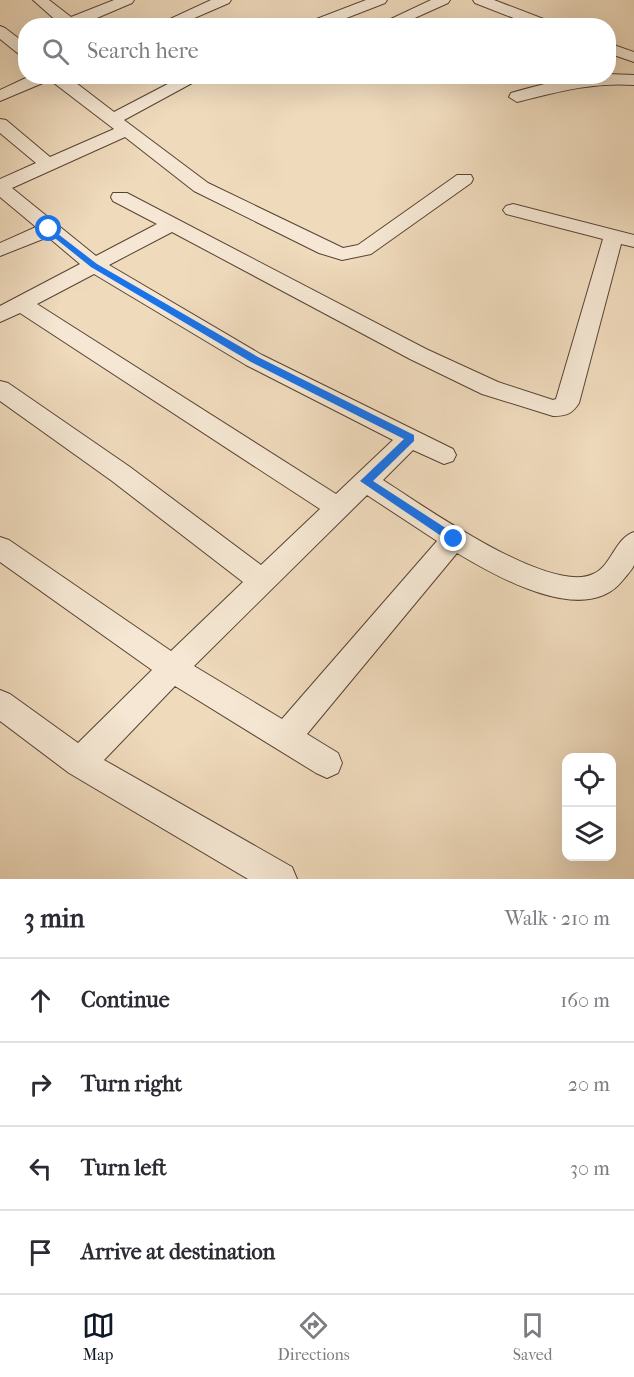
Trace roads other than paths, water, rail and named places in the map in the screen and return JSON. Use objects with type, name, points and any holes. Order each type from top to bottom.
[{"type":"street","points":[[40,0],[60,18]]},
{"type":"street","points":[[82,18],[127,0]]},
{"type":"street","points":[[181,18],[224,0]]},
{"type":"street","points":[[332,18],[380,0]]},
{"type":"street","points":[[401,18],[443,0]]},
{"type":"street","points":[[480,0],[528,18]]},
{"type":"street","points":[[0,31],[18,43]]},
{"type":"street","points":[[616,51],[634,57]]},
{"type":"street","points":[[616,79],[634,80]]},
{"type":"street","points":[[0,96],[27,84]]},
{"type":"street","points":[[66,84],[175,170],[201,187],[326,249],[342,254],[364,250],[465,179]]},
{"type":"street","points":[[184,84],[48,164],[0,187],[94,265],[254,360],[444,455]]},
{"type":"street","points":[[517,97],[559,84]]},
{"type":"street","points":[[1,126],[48,164]]},
{"type":"street","points":[[120,197],[418,354],[490,388],[553,408],[562,408],[567,403],[628,235],[513,210]]},
{"type":"street","points":[[0,315],[172,224]]},
{"type":"street","points":[[0,250],[49,229]]},
{"type":"street","points":[[21,304],[336,507]]},
{"type":"street","points":[[0,389],[121,474],[262,581]]},
{"type":"street","points":[[80,763],[172,668],[336,507],[411,438]]},
{"type":"street","points":[[366,481],[454,539],[514,572],[568,590],[588,589],[603,583],[634,543]]},
{"type":"street","points":[[285,737],[454,539]]},
{"type":"street","points":[[0,548],[172,668],[327,763]]},
{"type":"street","points":[[0,704],[80,763],[280,879]]}]
